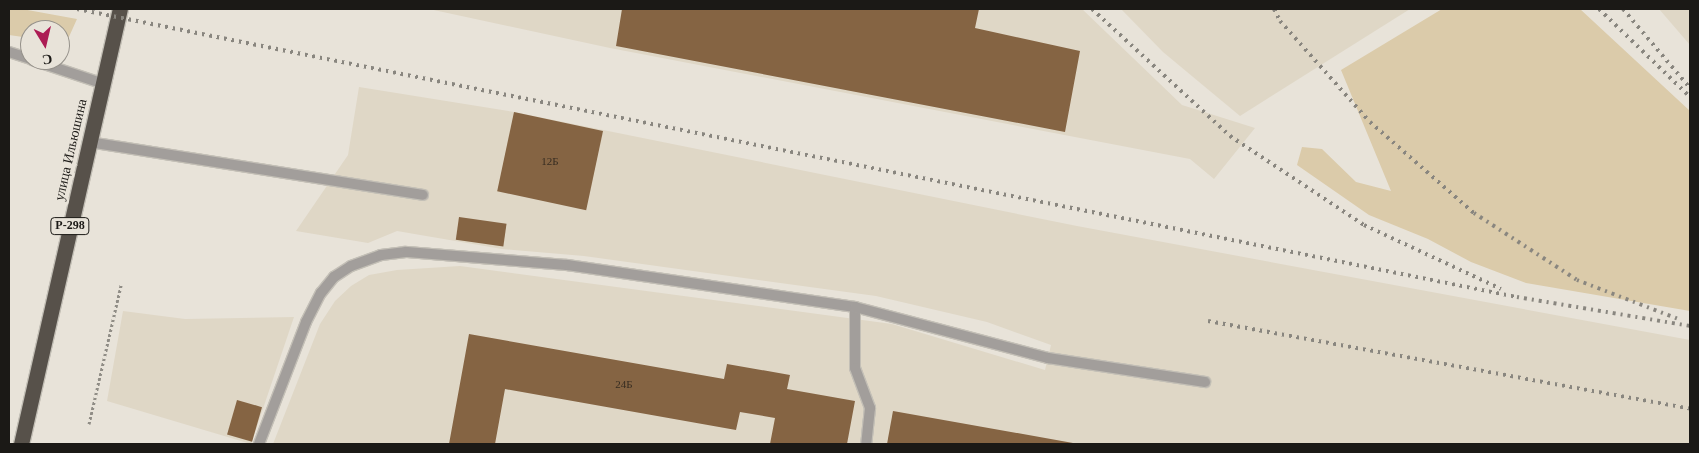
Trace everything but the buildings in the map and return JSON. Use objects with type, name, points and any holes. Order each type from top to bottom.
[{"type":"highway","name":"улица Ильюшина","points":[[20,444],[120,9]]},
{"type":"lane","points":[[61,70],[104,84]]},
{"type":"lane","points":[[89,142],[423,195]]},
{"type":"lane","points":[[259,444],[306,322],[321,293],[334,277],[351,266],[381,255],[406,252],[567,265],[855,308],[1048,358],[1206,382]]},
{"type":"lane","points":[[855,308],[855,368],[870,408],[866,444]]},
{"type":"path","points":[[89,424],[121,285]]},
{"type":"shaded area","points":[[9,9],[22,9],[77,19],[70,35],[70,20],[20,20],[20,37],[9,35]]},
{"type":"shaded area","points":[[429,9],[1082,9],[1182,105],[1255,128],[1214,179],[1190,159],[610,48]]},
{"type":"shaded area","points":[[1121,9],[1410,9],[1240,116],[1163,52]]},
{"type":"shaded area","points":[[1442,9],[1580,9],[1690,111],[1690,311],[1526,283],[1471,262],[1428,239],[1369,215],[1297,165],[1302,147],[1322,149],[1356,182],[1391,191],[1341,70]]},
{"type":"shaded area","points":[[1659,9],[1690,9],[1690,45]]},
{"type":"shaded area","points":[[359,87],[514,112],[1077,226],[1690,340],[1690,444],[273,444],[320,324],[335,301],[351,286],[369,275],[397,270],[460,266],[892,324],[1045,370],[1051,345],[987,322],[876,296],[584,256],[502,249],[397,231],[368,243],[296,231],[348,155]]},
{"type":"shaded area","points":[[123,311],[185,319],[294,317],[251,444],[107,401]]},
{"type":"railway","points":[[77,9],[1517,297],[1690,326]]},
{"type":"railway","points":[[1092,9],[1230,136],[1364,225],[1501,289]]},
{"type":"railway","points":[[1274,9],[1280,21],[1370,122],[1474,213],[1577,280],[1681,320]]},
{"type":"railway","points":[[1599,9],[1690,97]]},
{"type":"railway","points":[[1623,9],[1690,88]]},
{"type":"railway","points":[[1208,321],[1690,409]]}]
